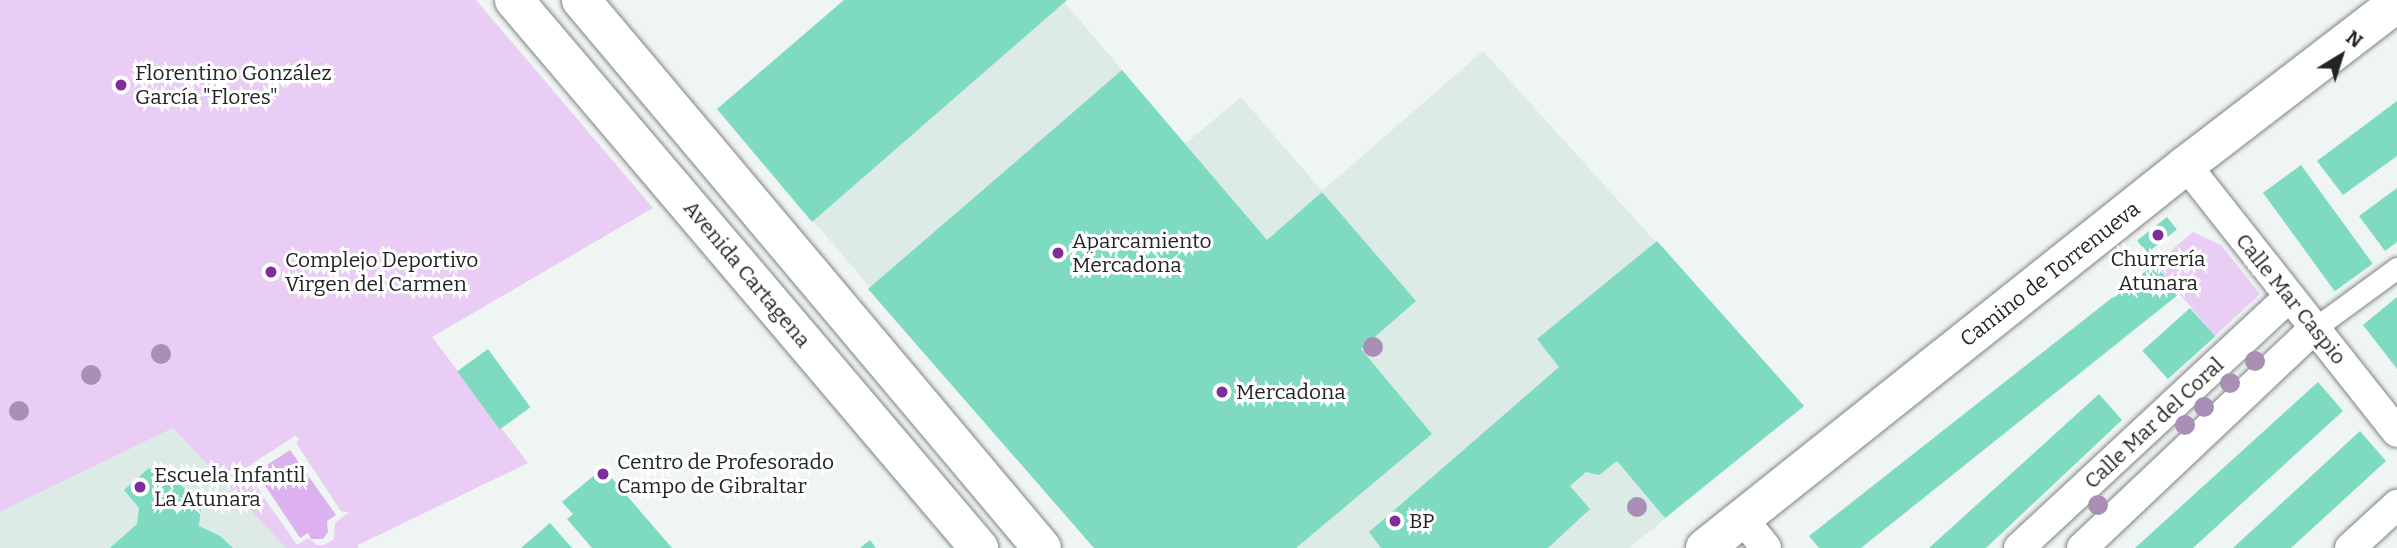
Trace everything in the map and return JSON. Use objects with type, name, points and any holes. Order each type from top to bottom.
[{"type":"main road","name":"Avenida Cartagena","points":[[514,0],[979,548]]},
{"type":"main road","points":[[581,0],[1042,548]]},
{"type":"main road","name":"Camino de Torrenueva","points":[[1705,548],[2186,165],[2397,2]]},
{"type":"street","name":"Calle Mar Caspio","points":[[2186,165],[2397,432]]},
{"type":"street","points":[[2315,328],[2397,268]]},
{"type":"street","name":"Calle Mar del Coral","points":[[2019,548],[2289,297]]},
{"type":"street","name":"Calle Mar del Coral","points":[[2082,548],[2315,328]]},
{"type":"street","points":[[2350,548],[2397,505]]},
{"type":"street","points":[[1742,518],[1766,548]]},
{"type":"shaded area","name":"Complejo Deportivo Virgen del Carmen","points":[[0,0],[476,0],[653,208],[432,337],[528,463],[358,545],[358,548],[286,548],[173,428],[0,512]],"holes":[[[295,436],[299,439],[296,443],[341,511],[349,512],[335,523],[334,539],[324,545],[317,545],[308,538],[297,545],[244,469]]]},
{"type":"shaded area","points":[[844,0],[1067,0],[1065,3],[1185,144],[1241,97],[1322,191],[1483,51],[1804,406],[1629,548],[1094,548],[717,109]]},
{"type":"shaded area","points":[[2193,232],[2221,245],[2260,294],[2215,336],[2155,264]]},
{"type":"shaded area","name":"Escuela Infantil La Atunara","points":[[173,428],[286,548],[0,548],[0,512]]},
{"type":"shaded area","points":[[290,450],[336,515],[327,521],[328,532],[323,539],[311,539],[308,533],[300,538],[256,472]]},
{"type":"building","points":[[844,0],[1067,0],[812,222],[717,109]]},
{"type":"building","points":[[1122,70],[1267,240],[1322,192],[1416,301],[1361,349],[1432,434],[1296,548],[1094,548],[868,289]]},
{"type":"building","points":[[2397,101],[2397,156],[2343,195],[2317,161]]},
{"type":"building","points":[[2301,165],[2373,264],[2335,291],[2263,193]]},
{"type":"building","points":[[2397,188],[2397,242],[2385,251],[2359,216]]},
{"type":"building","points":[[2167,217],[2177,230],[2147,253],[2137,240]]},
{"type":"building","points":[[1657,241],[1804,406],[1665,518],[1617,461],[1599,475],[1586,472],[1570,486],[1590,509],[1548,548],[1381,548],[1369,532],[1559,367],[1537,339]]},
{"type":"building","points":[[2155,264],[2179,294],[1861,548],[1819,548],[1809,536]]},
{"type":"building","points":[[2397,297],[2397,369],[2363,325]]},
{"type":"building","points":[[2190,308],[2215,336],[2168,379],[2142,351]]},
{"type":"building","points":[[488,349],[530,407],[500,430],[457,371]]},
{"type":"building","points":[[2318,382],[2343,411],[2193,548],[2135,548]]},
{"type":"building","points":[[2099,394],[2122,420],[1986,548],[1929,548]]},
{"type":"building","points":[[2360,431],[2386,461],[2291,548],[2233,548]]},
{"type":"building","points":[[149,468],[163,485],[181,485],[201,506],[199,526],[220,536],[233,548],[110,548],[137,524],[139,508],[124,490]]},
{"type":"building","points":[[603,468],[672,548],[592,548],[567,519],[573,514],[562,502]]},
{"type":"building","points":[[550,523],[572,548],[521,548]]},
{"type":"building","points":[[870,540],[876,548],[860,548]]},
{"type":"place","name":"Florentino González García \"Flores\"","points":[[121,85]]},
{"type":"place","name":"Churrería Atunara","points":[[2158,235]]},
{"type":"place","name":"Aparcamiento Mercadona","points":[[1058,253]]},
{"type":"place","name":"Complejo Deportivo Virgen del Carmen","points":[[271,272]]},
{"type":"place","name":"Mercadona","points":[[1222,392]]},
{"type":"place","name":"Centro de Profesorado Campo de Gibraltar","points":[[603,474]]},
{"type":"place","name":"Escuela Infantil La Atunara","points":[[140,487]]},
{"type":"place","name":"BP","points":[[1395,521]]}]
